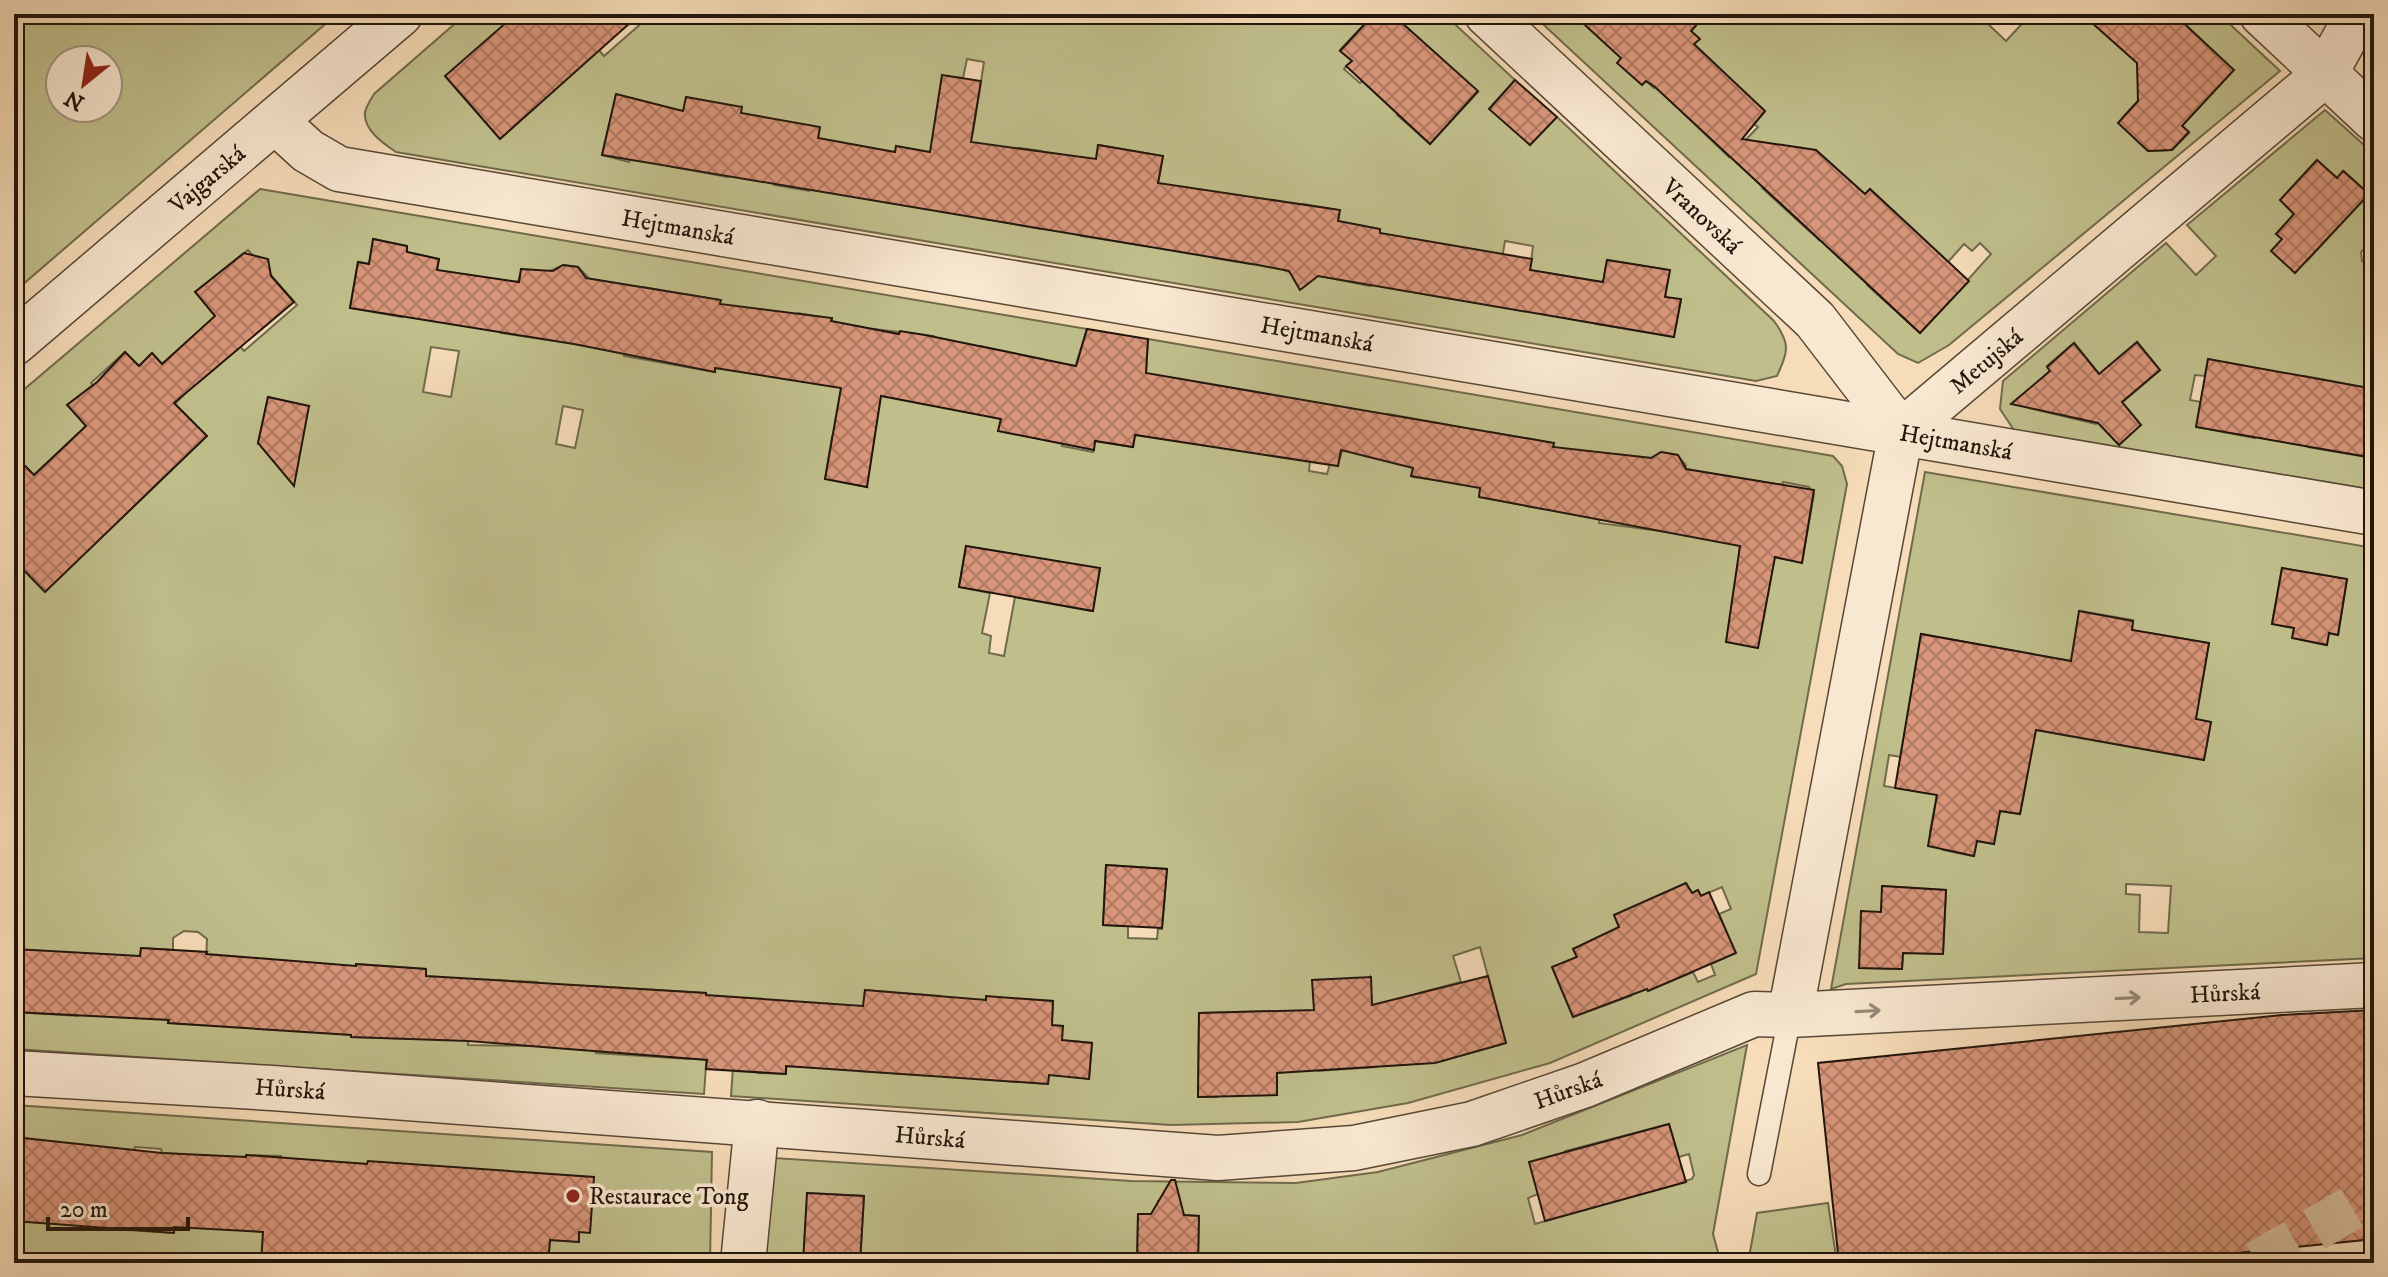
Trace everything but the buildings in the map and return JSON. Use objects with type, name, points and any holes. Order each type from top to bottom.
[{"type":"street","name":"Vajgarská","points":[[14,343],[400,14]]},
{"type":"street","name":"Vranovská","points":[[1487,14],[1815,320],[1901,432]]},
{"type":"street","points":[[2262,14],[2374,119]]},
{"type":"street","name":"Metujská","points":[[1901,432],[2325,74],[2358,14]]},
{"type":"street","name":"Hejtmanská","points":[[275,121],[308,151],[339,169],[2374,513]]},
{"type":"street","points":[[1790,1015],[1901,432]]},
{"type":"street","name":"Hůrská","points":[[14,1073],[757,1122],[1069,1149],[1218,1158],[1354,1148],[1472,1124],[1585,1085],[1754,1014],[1790,1015],[2374,985]]},
{"type":"street","points":[[743,1263],[757,1122]]},
{"type":"lane","points":[[1759,1174],[1790,1015]]},
{"type":"shaded area","points":[[14,14],[337,14],[14,292]]},
{"type":"shaded area","points":[[466,14],[567,14],[604,56],[652,14],[1374,14],[1340,50],[1352,61],[1344,69],[1360,83],[1368,76],[1403,108],[1397,115],[1430,144],[1478,92],[1392,14],[1444,14],[1515,80],[1490,108],[1557,117],[1774,321],[1785,342],[1785,354],[1777,376],[1756,381],[396,152],[375,136],[367,125],[365,112],[374,94]],"holes":[[[967,59],[984,62],[973,132],[945,128],[942,76],[963,78]],[[616,95],[643,101],[629,162],[602,155]],[[741,107],[728,177],[673,167]],[[820,128],[818,138],[843,143],[809,191],[774,185],[783,131]],[[1099,145],[1163,156],[1147,246],[1081,236]],[[1018,148],[1041,151],[1052,167],[1041,229],[980,218],[1015,160]],[[1262,200],[1251,264],[1213,258],[1214,251]],[[1303,204],[1339,210],[1338,221],[1380,229],[1370,286],[1315,275],[1296,282],[1286,271]],[[1505,241],[1533,246],[1530,270],[1565,276],[1494,306]],[[1396,247],[1452,299],[1389,288]],[[1607,260],[1669,270],[1665,297],[1681,300],[1670,336],[1596,324]]]},
{"type":"shaded area","points":[[1532,14],[1573,14],[1621,58],[1618,63],[1642,85],[1646,81],[1654,88],[1699,39],[1691,31],[1706,14],[1998,14],[1989,25],[2006,41],[2031,14],[2219,14],[2280,71],[1949,345],[1918,363],[1898,354]],"holes":[[[2233,70],[2181,124],[2189,133],[2172,150],[2148,151],[2123,127],[2122,118],[2138,101],[2138,78]],[[1743,91],[1765,111],[1754,124],[1758,127],[1729,157],[1683,113]],[[1801,148],[1844,216],[1870,189],[1893,211],[1828,234],[1820,241],[1762,188]],[[1980,243],[1991,254],[1920,333],[1867,285],[1869,281],[1948,262],[1964,244],[1972,251]]]},
{"type":"shaded area","points":[[2325,110],[2374,154],[2374,246],[2367,246],[2361,252],[2362,261],[2368,266],[2366,269],[2374,277],[2374,389],[2304,376],[2294,420],[2308,447],[2373,458],[2370,468],[2374,469],[2374,490],[2014,430],[2000,409],[2003,381],[2166,243],[2196,275],[2216,256],[2187,225]],"holes":[[[2317,160],[2337,178],[2344,171],[2369,194],[2307,261],[2276,234],[2294,214],[2280,200]],[[2137,342],[2160,370],[2108,415],[2098,413],[2096,424],[2029,408],[2025,393],[2050,371],[2047,366],[2074,343],[2104,380]],[[2208,359],[2267,372],[2255,438],[2197,427],[2201,402],[2190,400],[2195,375],[2205,376]]]},
{"type":"shaded area","points":[[260,189],[1087,329],[1077,361],[1062,446],[1093,452],[1095,441],[1133,447],[1146,373],[1148,339],[1833,456],[1842,466],[1847,484],[1756,974],[1550,1063],[1408,1103],[1298,1122],[1171,1125],[731,1096],[734,1053],[707,1052],[704,1094],[14,1049],[14,1012],[78,1016],[82,954],[14,949],[14,560],[206,436],[175,404],[187,391],[152,353],[139,366],[125,352],[91,383],[94,386],[86,426],[34,475],[16,457],[14,459],[14,398]],"holes":[[[374,239],[407,246],[407,252],[439,259],[428,316],[403,311],[402,317],[350,308],[358,262],[369,264]],[[248,250],[253,256],[266,261],[270,274],[297,305],[244,351],[196,292]],[[563,265],[578,267],[588,277],[576,344],[501,333],[522,269],[550,273]],[[643,287],[720,300],[717,326],[722,328],[715,372],[624,356],[632,312]],[[798,313],[832,319],[820,385],[797,316]],[[874,329],[934,336],[923,403]],[[194,336],[219,365],[199,382],[175,354]],[[980,346],[1042,359],[1026,436],[999,431],[1001,419],[966,411]],[[431,347],[459,351],[451,397],[423,392]],[[268,397],[309,406],[258,443]],[[563,406],[583,410],[575,448],[556,444]],[[1354,409],[1338,465],[1330,464],[1327,474],[1309,471],[1310,461]],[[1388,414],[1450,425],[1441,481],[1412,477],[1414,461],[1380,456]],[[1490,432],[1554,443],[1543,509],[1479,497]],[[832,437],[867,487],[825,479]],[[1661,452],[1677,455],[1686,465],[1674,533],[1599,523],[1617,454],[1651,458]],[[1752,480],[1809,487],[1814,494],[1802,562],[1739,552]],[[966,546],[1100,569],[1092,611],[1015,597],[1004,656],[989,653],[991,636],[982,633],[990,593],[959,587]],[[1106,865],[1167,869],[1162,929],[1158,929],[1157,939],[1128,938],[1128,926],[1103,925]],[[1686,883],[1692,893],[1698,890],[1701,896],[1722,887],[1731,909],[1719,914],[1735,953],[1711,964],[1715,975],[1698,982],[1693,972],[1648,991],[1614,915]],[[184,931],[198,932],[207,939],[203,1025],[169,1023],[139,969],[141,948],[173,950],[173,938]],[[1605,934],[1631,996],[1573,1017],[1552,967],[1577,957],[1573,949]],[[1480,947],[1506,1043],[1438,1062],[1419,993],[1461,982],[1453,956]],[[357,964],[426,969],[421,1039],[351,1037]],[[1370,977],[1376,1067],[1318,1071],[1318,1070]],[[472,979],[537,982],[533,1046],[468,1045]],[[590,986],[706,993],[704,1022],[689,1059],[596,1053],[599,1015],[588,1014]],[[865,990],[940,996],[934,1076],[859,1071]],[[986,997],[1053,1001],[1048,1084],[981,1079]],[[826,1004],[821,1068],[787,1066],[785,1074],[759,1073]],[[1277,1011],[1277,1095],[1218,1091],[1217,1097],[1198,1097],[1199,1013]],[[1070,1041],[1092,1043],[1089,1079],[1067,1076]]]},
{"type":"shaded area","points":[[1925,472],[2374,548],[2374,958],[1846,984],[1831,989]],"holes":[[[2282,568],[2347,579],[2338,635],[2329,633],[2326,645],[2293,638],[2294,628],[2272,624]],[[2080,611],[2133,620],[2132,630],[2209,643],[2201,688],[2169,715],[2211,722],[2204,759],[1909,708],[1921,634],[2071,661]],[[1889,755],[1931,762],[1926,793],[1884,786]],[[1943,763],[2026,783],[2020,814],[2000,811],[1994,844],[1977,841],[1973,856],[1943,850],[1945,836],[1930,832]],[[2126,884],[2171,886],[2168,933],[2139,932],[2140,895],[2126,894]],[[1883,886],[1946,890],[1943,954],[1903,953],[1902,969],[1860,968],[1881,912]]]},
{"type":"shaded area","points":[[1747,1045],[1713,1234],[1721,1263],[1198,1263],[1199,1216],[1181,1215],[1181,1203],[1165,1200],[1158,1201],[1155,1215],[1138,1214],[1137,1263],[860,1263],[864,1196],[808,1193],[803,1263],[764,1263],[774,1158],[1131,1181],[1296,1183],[1378,1172],[1522,1135]],"holes":[[[1669,1124],[1679,1157],[1689,1154],[1694,1175],[1692,1179],[1535,1224],[1528,1198],[1538,1194],[1565,1151]]]},
{"type":"shaded area","points":[[14,1105],[712,1152],[710,1263],[548,1263],[550,1240],[578,1242],[579,1232],[367,1164],[338,1162],[261,1263],[14,1263],[14,1211],[16,1221],[43,1223],[49,1142],[15,1137],[14,1144]],"holes":[[[135,1147],[178,1154],[173,1233],[96,1228],[101,1149],[134,1151]],[[281,1156],[276,1221],[246,1157]]]},
{"type":"shaded area","points":[[1828,1203],[1837,1263],[1748,1263],[1757,1213]]},
{"type":"tunnel","points":[[2257,1263],[2374,1195]]},
{"type":"place","name":"Restaurace Tong","points":[[573,1196]]}]
